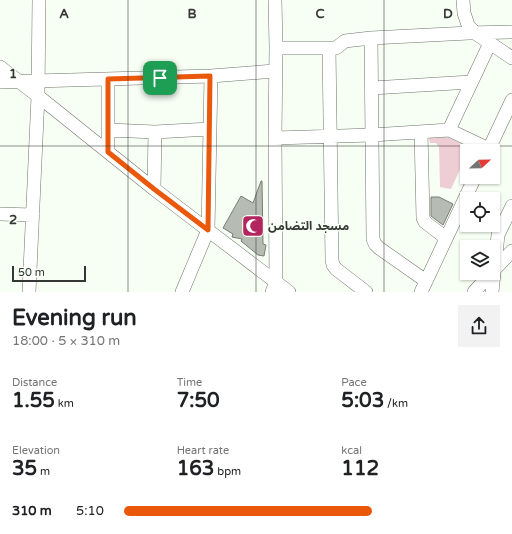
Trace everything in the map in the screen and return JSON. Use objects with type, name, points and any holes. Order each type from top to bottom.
[{"type":"street","points":[[29,292],[38,96],[39,0]]},
{"type":"street","points":[[274,287],[275,0]]},
{"type":"street","points":[[463,0],[464,13],[468,25],[475,33],[512,58]]},
{"type":"street","points":[[276,48],[336,48],[345,41],[371,38],[512,32]]},
{"type":"street","points":[[371,38],[374,244],[424,286],[472,184]]},
{"type":"street","points":[[448,130],[490,43]]},
{"type":"street","points":[[330,48],[332,260],[333,265],[366,292]]},
{"type":"street","points":[[0,67],[208,230],[274,287],[289,292]]},
{"type":"street","points":[[0,82],[210,76],[275,71]]},
{"type":"street","points":[[182,292],[208,230],[210,76]]},
{"type":"street","points":[[108,79],[108,152]]},
{"type":"street","points":[[372,88],[471,82]]},
{"type":"street","points":[[491,144],[512,100]]},
{"type":"street","points":[[109,130],[155,132],[210,129]]},
{"type":"street","points":[[275,138],[331,137],[448,130],[476,144]]},
{"type":"street","points":[[154,189],[155,132]]},
{"type":"street","points":[[421,132],[423,218],[425,222],[446,238]]},
{"type":"street","points":[[497,240],[498,235],[512,206]]},
{"type":"street","points":[[0,214],[33,215]]},
{"type":"street","points":[[500,263],[512,250]]},
{"type":"street","points":[[474,292],[485,280]]},
{"type":"street","points":[[492,292],[493,280]]},
{"type":"shaded area","points":[[445,137],[461,144],[460,144],[460,169],[451,189],[440,187],[439,147],[436,143],[430,143],[430,138]]},
{"type":"building","points":[[261,181],[263,244],[266,245],[264,256],[258,255],[241,241],[242,239],[232,237],[233,234],[223,228],[241,196],[253,203]]},
{"type":"building","points":[[431,197],[439,197],[453,204],[443,225],[431,216]]},
{"type":"place","name":"مسجد التضامن","points":[[253,226]]},
{"type":"route","points":[[210,76],[208,230],[108,152],[108,79],[160,78],[210,76]]}]
